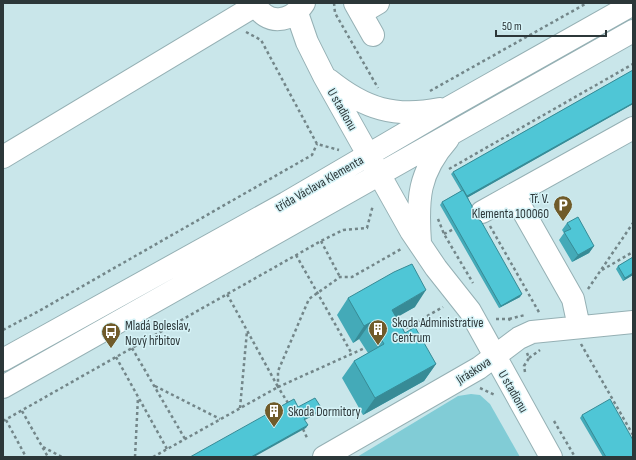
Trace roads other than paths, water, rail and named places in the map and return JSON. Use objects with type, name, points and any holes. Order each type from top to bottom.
[{"type":"street","points":[[3,157],[255,4],[262,13],[270,18],[279,19],[288,18],[301,8]]},
{"type":"street","name":"třída Václava Klementa","points":[[3,360],[279,207],[450,107],[633,4]]},
{"type":"street","points":[[365,6],[373,35]]},
{"type":"street","name":"U stadionu","points":[[301,8],[307,42],[324,76],[380,174],[411,247],[470,311],[551,457]]},
{"type":"street","name":"třída Václava Klementa","points":[[3,387],[633,31]]},
{"type":"street","name":"U stadionu","points":[[324,76],[359,101],[382,110],[394,112],[416,112],[450,107]]},
{"type":"street","points":[[482,212],[633,128]]},
{"type":"street","points":[[411,247],[422,183],[433,158],[458,130]]},
{"type":"street","points":[[514,195],[574,299],[575,321]]},
{"type":"street","name":"Jiráskova","points":[[324,457],[353,431],[478,368],[532,332],[575,321],[633,322]]},
{"type":"place","name":"Tř. V. Klementa 100060","points":[[563,222]]},
{"type":"place","name":"Skoda Administrative Centrum","points":[[378,346]]},
{"type":"place","name":"Mladá Boleslav, Nový hřbitov","points":[[111,349]]},
{"type":"place","name":"Skoda Dormitory","points":[[274,428]]}]
